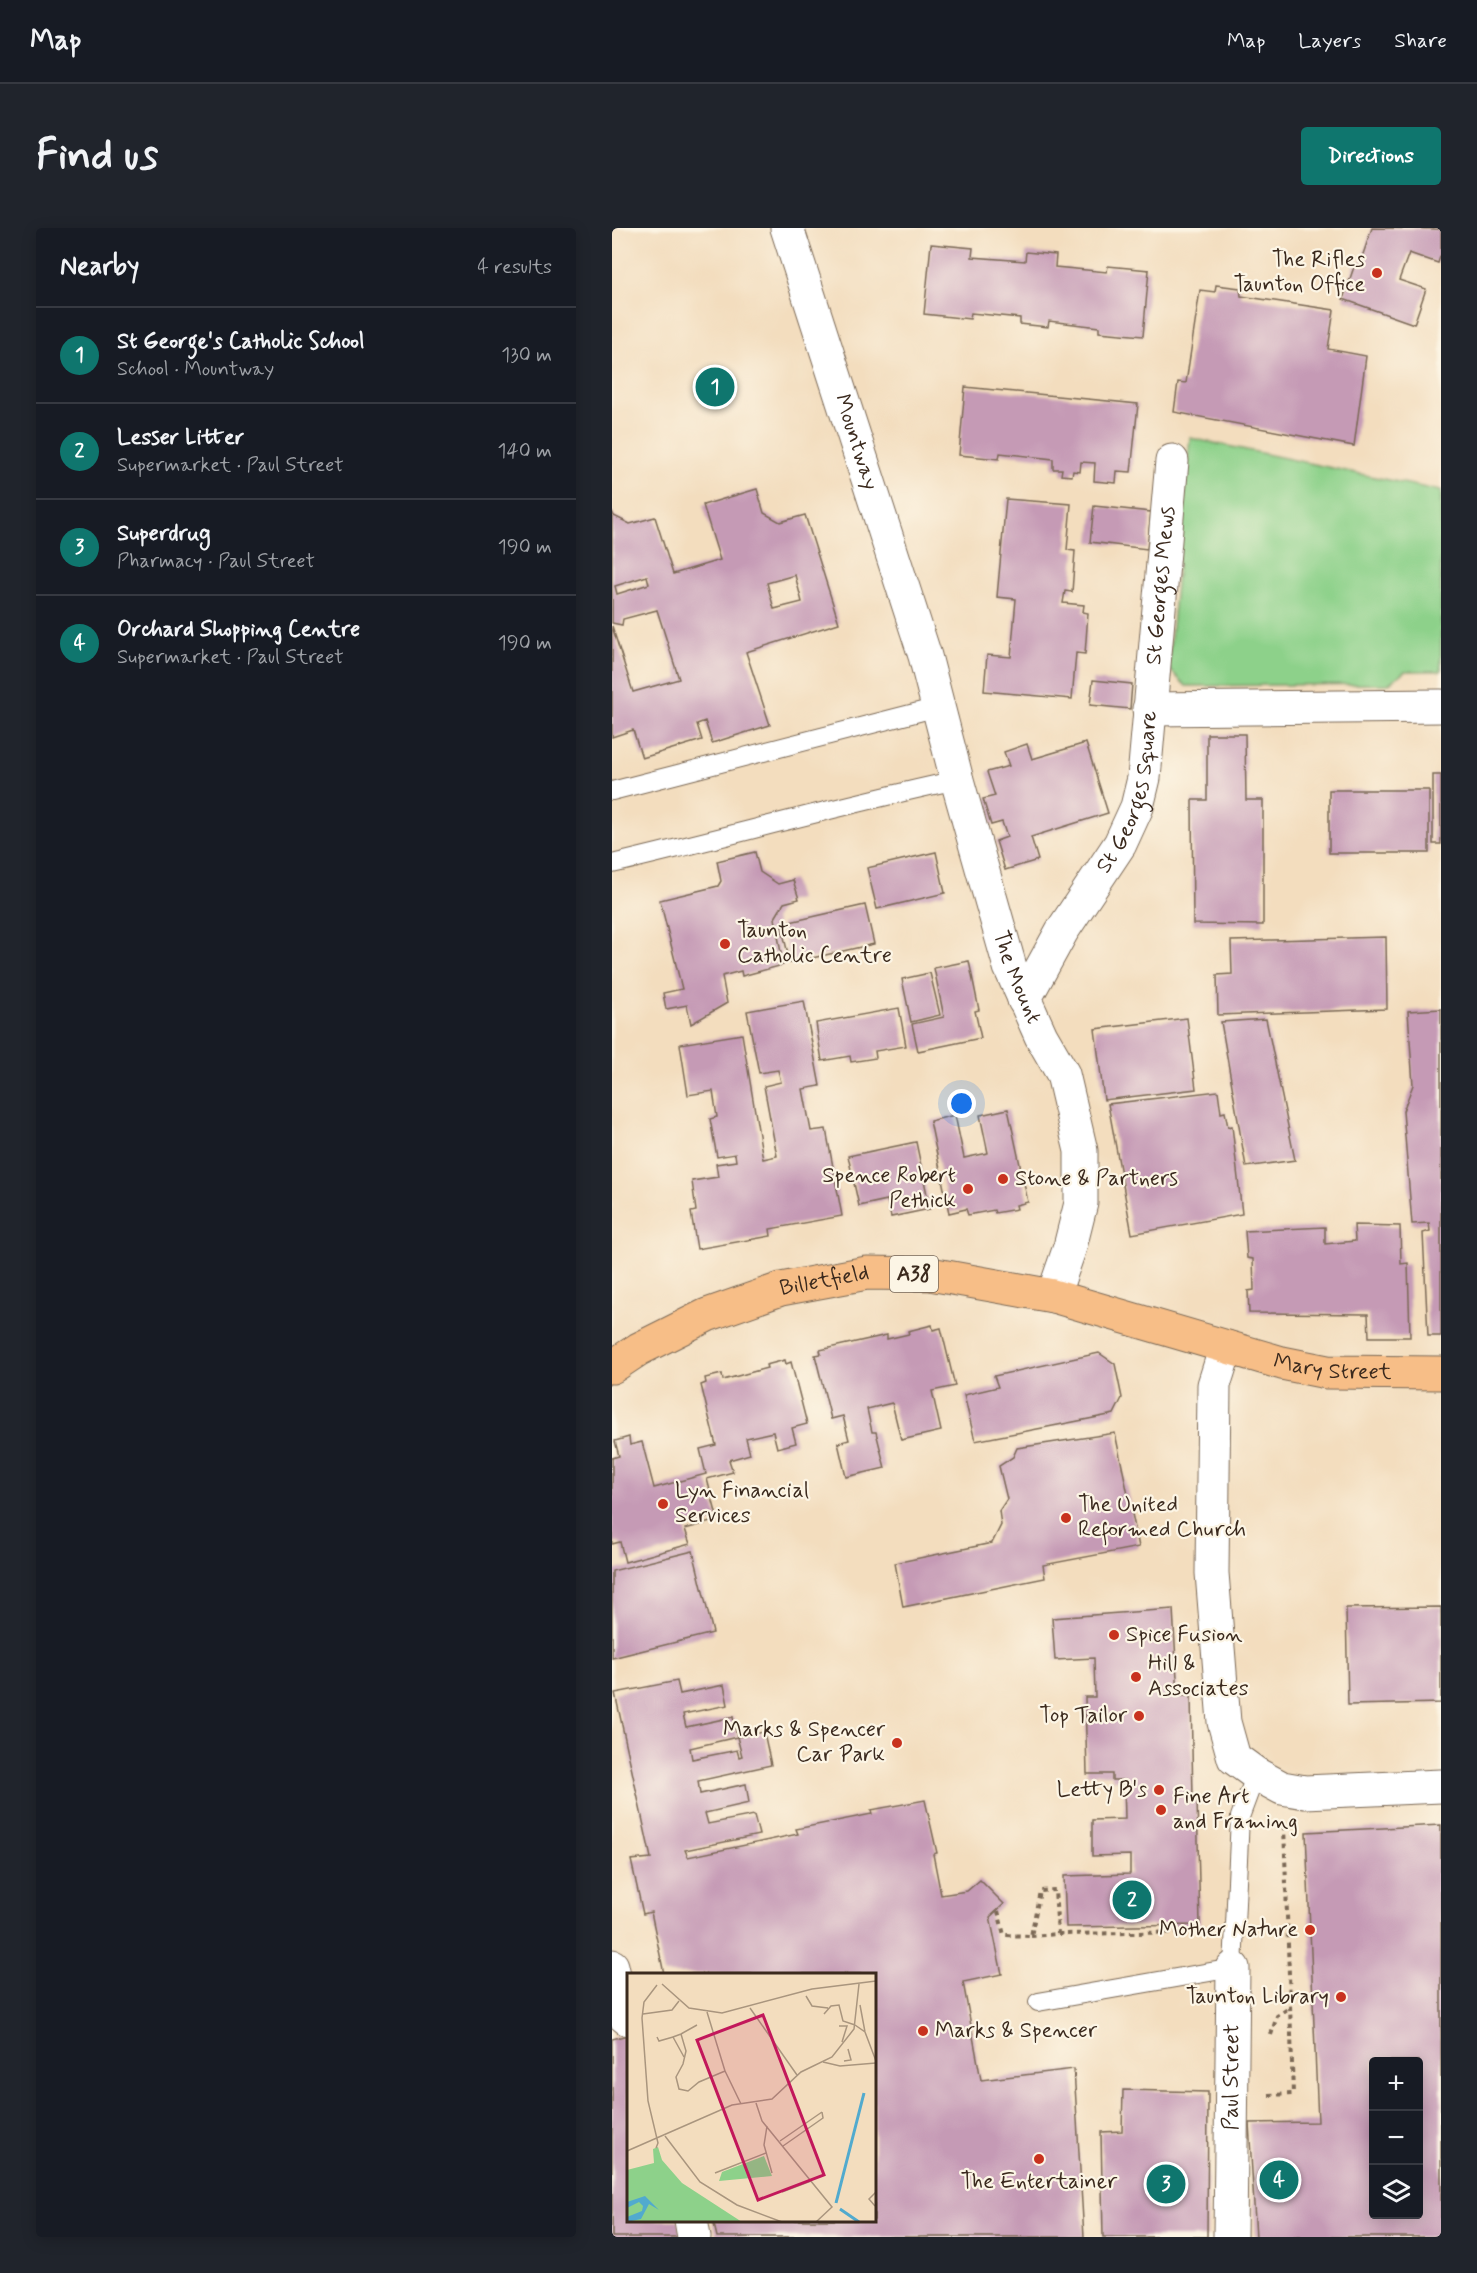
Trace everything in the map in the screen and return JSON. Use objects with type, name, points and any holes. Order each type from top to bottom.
[{"type":"main road","name":"Billetfield","points":[[612,1367],[639,1349],[707,1315],[781,1289],[867,1273],[930,1274],[1053,1296],[1226,1347]]},
{"type":"main road","name":"Mary Street","points":[[1226,1347],[1282,1363],[1327,1372],[1441,1373]]},
{"type":"street","name":"Mountway","points":[[788,228],[925,656]]},
{"type":"street","name":"St Georges Mews","points":[[1149,709],[1172,461]]},
{"type":"street","name":"The Mount","points":[[925,656],[957,780],[1010,967],[1024,1000],[1063,1074],[1081,1151],[1081,1203],[1070,1247],[1053,1296]]},
{"type":"street","name":"St Georges Square","points":[[1024,1000],[1062,931],[1120,844],[1137,807],[1144,778],[1149,709],[1441,706]]},
{"type":"street","points":[[1226,1347],[1214,1385],[1212,1573],[1224,1722],[1234,1758],[1281,1785],[1441,1786]]},
{"type":"street","points":[[612,1966],[626,2017]]},
{"type":"street","name":"Paul Street","points":[[1230,2237],[1233,1968]]},
{"type":"street","points":[[691,2222],[694,2237]]},
{"type":"lane","points":[[612,791],[938,707]]},
{"type":"lane","points":[[612,864],[957,780]]},
{"type":"lane","name":"Paul Street","points":[[1233,1968],[1240,1817],[1281,1785]]},
{"type":"lane","points":[[1038,2002],[1233,1968]]},
{"type":"path","points":[[1261,2095],[1293,2094],[1281,1785]]},
{"type":"path","points":[[1031,1936],[1040,1890],[1055,1890],[1058,1934]]},
{"type":"path","points":[[998,1911],[1004,1935],[1235,1931]]},
{"type":"path","points":[[1264,2038],[1270,2040],[1277,2016],[1290,2008]]},
{"type":"green space","points":[[1190,438],[1441,491],[1441,671],[1405,671],[1388,684],[1186,686],[1168,668]]},
{"type":"building","name":"The Rifles Taunton Office","points":[[1372,228],[1441,229],[1441,254],[1438,263],[1409,253],[1399,280],[1426,289],[1414,324],[1343,299],[1355,264],[1359,266]]},
{"type":"building","points":[[931,244],[973,248],[972,257],[1025,261],[1026,252],[1056,255],[1055,267],[1107,272],[1108,266],[1149,270],[1143,336],[1099,332],[1099,327],[1049,321],[1048,327],[1020,324],[1020,318],[971,313],[970,319],[924,314]]},
{"type":"building","points":[[1216,285],[1240,288],[1241,296],[1334,310],[1328,349],[1366,356],[1354,446],[1174,412],[1178,382],[1186,383],[1200,290],[1215,292]]},
{"type":"building","points":[[965,387],[1138,404],[1131,472],[1117,471],[1116,483],[1094,481],[1095,463],[1081,462],[1080,472],[1073,471],[1072,476],[1061,475],[1062,469],[1053,469],[1053,459],[1000,453],[999,459],[959,455]]},
{"type":"building","points":[[757,489],[764,513],[780,522],[805,515],[839,623],[746,652],[770,725],[712,743],[705,721],[697,724],[702,740],[642,758],[633,730],[612,737],[612,626],[633,692],[679,679],[657,610],[623,619],[622,625],[612,623],[612,511],[614,516],[630,524],[655,517],[673,574],[720,560],[703,505]],"holes":[[[795,575],[802,602],[774,609],[767,583]],[[647,576],[649,584],[617,594],[615,586]]]},
{"type":"building","points":[[1006,499],[1071,504],[1067,550],[1075,551],[1072,592],[1065,591],[1063,603],[1084,605],[1083,612],[1088,613],[1085,654],[1076,653],[1072,699],[984,691],[987,655],[1011,657],[1016,599],[997,597]]},
{"type":"building","points":[[1094,506],[1151,512],[1147,549],[1090,542]]},
{"type":"building","points":[[1093,680],[1132,684],[1130,709],[1090,705]]},
{"type":"building","points":[[1207,734],[1245,734],[1246,800],[1263,800],[1263,925],[1193,924],[1192,800],[1207,800]]},
{"type":"building","points":[[1086,743],[1108,813],[1031,837],[1038,860],[1005,870],[996,841],[1007,837],[1002,822],[991,825],[983,799],[995,796],[987,772],[1009,766],[1004,752],[1027,744],[1032,759]]},
{"type":"building","points":[[1433,775],[1441,775],[1441,844],[1433,844]]},
{"type":"building","points":[[1329,790],[1429,790],[1429,853],[1329,853]]},
{"type":"building","name":"Taunton Catholic Centre","points":[[755,852],[760,872],[778,884],[793,880],[799,899],[784,903],[775,918],[783,965],[742,976],[741,971],[722,976],[727,1003],[691,1024],[687,1005],[666,1009],[663,993],[682,989],[660,900],[718,886],[721,881],[717,861]]},
{"type":"building","points":[[936,852],[945,893],[877,909],[867,868]]},
{"type":"building","points":[[865,905],[874,944],[790,963],[781,924]]},
{"type":"building","points":[[1386,937],[1387,1009],[1218,1015],[1217,975],[1232,974],[1231,941]]},
{"type":"building","points":[[969,961],[979,1010],[975,1011],[981,1038],[918,1051],[912,1024],[944,1017],[934,968]]},
{"type":"building","points":[[930,973],[940,1015],[911,1022],[902,979]]},
{"type":"building","points":[[804,1001],[820,1086],[803,1089],[811,1131],[826,1129],[842,1216],[770,1229],[771,1236],[697,1249],[691,1212],[696,1211],[692,1181],[718,1177],[716,1164],[736,1161],[735,1154],[717,1157],[710,1119],[717,1117],[713,1091],[688,1095],[680,1044],[742,1034],[763,1159],[777,1156],[764,1086],[781,1082],[778,1070],[759,1073],[747,1011]]},
{"type":"building","points":[[899,1008],[906,1046],[875,1051],[876,1058],[851,1062],[850,1056],[822,1061],[816,1023]]},
{"type":"building","points":[[1441,1009],[1441,1336],[1428,1336],[1423,1233],[1430,1231],[1429,1223],[1412,1224],[1403,1111],[1413,1085],[1408,1011]]},
{"type":"building","points":[[1187,1018],[1196,1089],[1104,1100],[1095,1029]]},
{"type":"building","points":[[1266,1019],[1295,1160],[1246,1167],[1221,1022]]},
{"type":"building","points":[[1218,1091],[1221,1113],[1225,1112],[1228,1127],[1232,1126],[1242,1214],[1132,1234],[1108,1104]]},
{"type":"building","points":[[1008,1109],[1028,1202],[1016,1205],[1017,1209],[995,1213],[994,1210],[968,1215],[966,1209],[949,1213],[930,1121],[955,1115],[964,1158],[988,1153],[980,1115]]},
{"type":"building","points":[[916,1142],[930,1209],[891,1217],[887,1200],[859,1206],[848,1156]]},
{"type":"building","points":[[1354,1225],[1400,1226],[1401,1264],[1408,1263],[1410,1337],[1369,1337],[1368,1314],[1249,1313],[1248,1291],[1254,1290],[1253,1259],[1247,1258],[1245,1231],[1325,1227],[1325,1244],[1355,1241]]},
{"type":"building","points":[[932,1325],[933,1330],[941,1328],[955,1386],[932,1391],[941,1431],[901,1440],[892,1403],[867,1409],[872,1432],[876,1432],[885,1468],[846,1477],[838,1443],[849,1440],[843,1416],[831,1419],[815,1355],[821,1354],[820,1350],[887,1335],[887,1339]]},
{"type":"building","points":[[1099,1353],[1115,1364],[1122,1398],[1114,1414],[975,1441],[964,1395],[998,1387],[994,1376]]},
{"type":"building","points":[[785,1360],[786,1364],[791,1362],[807,1424],[792,1428],[796,1443],[777,1448],[773,1432],[746,1438],[750,1454],[729,1460],[733,1472],[707,1479],[718,1520],[685,1529],[690,1544],[625,1562],[620,1542],[612,1544],[612,1458],[619,1456],[615,1441],[629,1437],[630,1445],[642,1442],[654,1488],[706,1474],[700,1449],[716,1445],[701,1385],[706,1383],[705,1378],[722,1374],[723,1380],[767,1368],[766,1365]]},
{"type":"building","name":"The United Reformed Church","points":[[1115,1433],[1139,1547],[1043,1565],[1045,1578],[903,1607],[895,1563],[992,1543],[1001,1525],[999,1511],[1007,1499],[999,1466],[1013,1457],[1017,1448]]},
{"type":"building","points":[[693,1551],[713,1633],[612,1658],[612,1571]]},
{"type":"building","points":[[1441,1607],[1441,1703],[1348,1705],[1346,1608]]},
{"type":"building","points":[[1173,1609],[1178,1696],[1191,1696],[1193,1799],[1197,1799],[1200,1925],[1066,1927],[1064,1876],[1130,1874],[1130,1855],[1092,1856],[1092,1820],[1125,1819],[1124,1780],[1112,1780],[1112,1774],[1087,1774],[1085,1697],[1095,1697],[1094,1658],[1055,1660],[1052,1618]]},
{"type":"building","points":[[677,1681],[680,1694],[724,1685],[728,1705],[683,1714],[686,1727],[733,1717],[737,1737],[764,1732],[771,1765],[698,1781],[700,1794],[746,1784],[749,1803],[705,1813],[708,1824],[754,1815],[759,1835],[685,1850],[688,1857],[798,1834],[796,1829],[872,1814],[871,1810],[925,1800],[937,1853],[933,1854],[941,1895],[967,1891],[980,1880],[1004,1904],[990,1917],[1002,1974],[963,1982],[981,2080],[1074,2069],[1084,2237],[717,2237],[713,2222],[876,2222],[876,1973],[664,1973],[651,1912],[643,1914],[631,1860],[651,1858],[615,1693]],"holes":[[[737,1737],[742,1756],[739,1757],[737,1750],[692,1759],[690,1748]]]},
{"type":"building","points":[[1441,1825],[1441,2237],[1256,2237],[1249,2123],[1318,2122],[1306,1832]]},
{"type":"building","points":[[627,2035],[627,2222],[678,2222],[682,2237],[612,2237],[612,2039]]},
{"type":"building","points":[[1123,2090],[1208,2092],[1207,2237],[1103,2237],[1101,2132],[1122,2131]]},
{"type":"place","name":"The Rifles Taunton Office","points":[[1377,273]]},
{"type":"place","name":"St George's Catholic School","points":[[715,387]]},
{"type":"place","name":"Taunton Catholic Centre","points":[[725,944]]},
{"type":"place","name":"Stone & Partners","points":[[1003,1179]]},
{"type":"place","name":"Spence Robert Pethick","points":[[968,1189]]},
{"type":"place","name":"Lyn Financial Services","points":[[663,1504]]},
{"type":"place","name":"The United Reformed Church","points":[[1066,1518]]},
{"type":"place","name":"Spice Fusion","points":[[1114,1635]]},
{"type":"place","name":"Hill & Associates","points":[[1136,1677]]},
{"type":"place","name":"Top Tailor","points":[[1139,1716]]},
{"type":"place","name":"Marks & Spencer Car Park","points":[[897,1743]]},
{"type":"place","name":"Letty B's","points":[[1159,1790]]},
{"type":"place","name":"Fine Art and Framing","points":[[1161,1810]]},
{"type":"place","name":"Lesser Litter","points":[[1132,1900]]},
{"type":"place","name":"Mother Nature","points":[[1310,1930]]},
{"type":"place","name":"Taunton Library","points":[[1341,1997]]},
{"type":"place","name":"Marks & Spencer","points":[[923,2031]]},
{"type":"place","name":"The Entertainer","points":[[1039,2159]]},
{"type":"place","name":"Orchard Shopping Centre","points":[[1279,2180]]},
{"type":"place","name":"Superdrug","points":[[1166,2184]]}]
